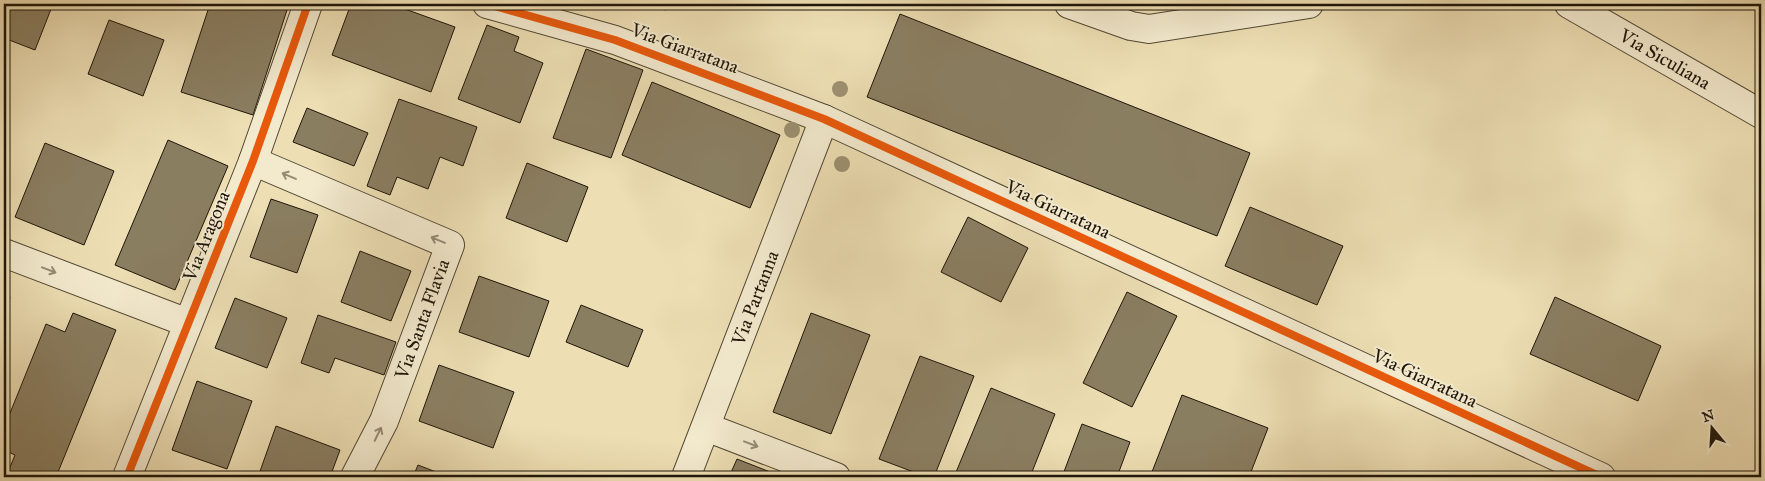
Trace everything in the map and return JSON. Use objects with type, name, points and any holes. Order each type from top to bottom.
[{"type":"street","name":"Via Aragona","points":[[127,477],[254,161],[308,4]]},
{"type":"street","name":"Via Giarratana","points":[[487,4],[615,40],[824,119],[1601,477]]},
{"type":"street","points":[[1069,4],[1131,26],[1149,29],[1309,4]]},
{"type":"street","name":"Via Siculiana","points":[[1569,4],[1761,114]]},
{"type":"street","name":"Via Partanna","points":[[686,477],[824,119]]},
{"type":"street","name":"Via Santa Flavia","points":[[254,161],[450,245],[384,421],[355,477]]},
{"type":"street","points":[[4,253],[188,323]]},
{"type":"street","points":[[706,427],[836,477]]},
{"type":"building","points":[[4,4],[53,4],[35,50],[4,38]]},
{"type":"building","points":[[210,4],[266,4],[287,10],[253,115],[181,92]]},
{"type":"building","points":[[351,4],[368,8],[370,4],[391,4],[455,27],[431,92],[332,55]]},
{"type":"building","points":[[643,4],[668,4],[666,10]]},
{"type":"building","points":[[900,14],[1250,153],[1217,236],[867,97]]},
{"type":"building","points":[[109,20],[164,40],[143,96],[88,74]]},
{"type":"building","points":[[487,25],[519,37],[514,51],[543,63],[520,123],[458,99]]},
{"type":"building","points":[[586,49],[643,70],[611,158],[553,138]]},
{"type":"building","points":[[652,82],[780,135],[750,208],[622,155]]},
{"type":"building","points":[[399,99],[477,127],[463,166],[440,157],[428,189],[397,177],[390,195],[367,186]]},
{"type":"building","points":[[307,108],[368,133],[354,166],[293,142]]},
{"type":"building","points":[[168,140],[228,166],[175,290],[115,265]]},
{"type":"building","points":[[45,143],[114,171],[84,245],[15,217]]},
{"type":"building","points":[[527,163],[588,187],[567,242],[506,218]]},
{"type":"building","points":[[271,199],[318,215],[297,273],[250,257]]},
{"type":"building","points":[[1250,207],[1343,246],[1317,305],[1225,266]]},
{"type":"building","points":[[968,217],[1028,248],[1001,302],[941,272]]},
{"type":"building","points":[[360,251],[411,271],[391,321],[341,302]]},
{"type":"building","points":[[479,276],[549,301],[529,357],[459,332]]},
{"type":"building","points":[[1127,292],[1177,316],[1132,407],[1083,383]]},
{"type":"building","points":[[4,295],[10,297],[4,314]]},
{"type":"building","points":[[1555,297],[1661,346],[1638,401],[1530,354]]},
{"type":"building","points":[[235,298],[287,318],[267,368],[215,348]]},
{"type":"building","points":[[581,305],[643,330],[628,367],[566,342]]},
{"type":"building","points":[[73,313],[116,330],[56,477],[21,477],[8,472],[15,455],[4,450],[4,428],[46,324],[65,332]]},
{"type":"building","points":[[811,313],[870,335],[831,434],[773,412]]},
{"type":"building","points":[[318,315],[396,342],[384,375],[335,358],[329,373],[301,363]]},
{"type":"building","points":[[920,356],[974,376],[934,477],[927,477],[879,459]]},
{"type":"building","points":[[439,365],[514,392],[493,448],[419,421]]},
{"type":"building","points":[[197,381],[252,401],[227,469],[172,450]]},
{"type":"building","points":[[991,388],[1055,414],[1030,477],[954,477]]},
{"type":"building","points":[[1182,395],[1268,428],[1249,477],[1150,477]]},
{"type":"building","points":[[1082,424],[1130,442],[1117,477],[1062,477]]},
{"type":"building","points":[[276,426],[340,450],[330,477],[258,477]]},
{"type":"building","points":[[737,459],[783,477],[729,477]]},
{"type":"building","points":[[418,465],[449,477],[413,477]]},
{"type":"cycle path","points":[[127,477],[253,161],[308,4]]},
{"type":"cycle path","points":[[487,4],[615,40],[824,119],[1601,477]]}]
